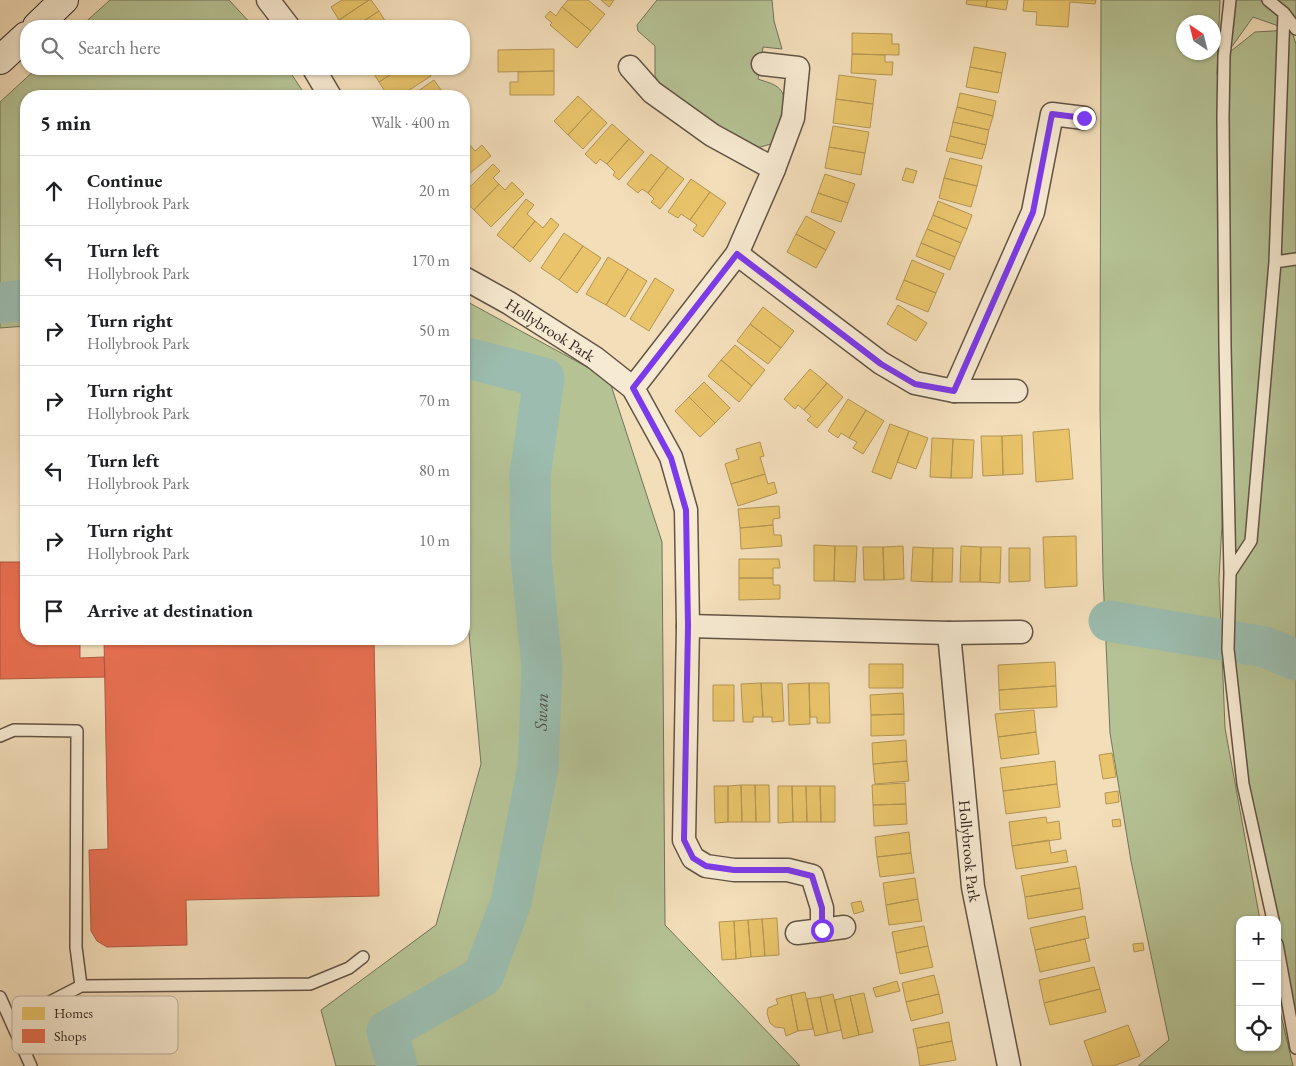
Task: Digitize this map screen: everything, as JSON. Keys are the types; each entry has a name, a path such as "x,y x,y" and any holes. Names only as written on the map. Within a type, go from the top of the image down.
{"main road":[{"path":"43,20 64,0"},
{"path":"0,60 20,42"}],"street":[{"path":"268,0 283,20"},
{"path":"633,388 737,254 774,169 793,118 798,68 764,64"},
{"path":"630,67 652,92 712,135 774,169"},
{"path":"318,75 326,90"},
{"path":"954,391 1033,212 1052,114 1084,118"},
{"path":"737,254 881,364 915,384 954,391 1016,391"},
{"name":"Hollybrook Park","path":"470,281 595,358 633,388 671,458 686,510 688,626 684,840 693,858 706,866 734,870 788,870 812,876 822,908 822,930"},
{"path":"688,626 949,633 1021,632"},
{"name":"Hollybrook Park","path":"949,633 973,887 1009,1066"},
{"path":"797,934 844,927"}],"lane":[{"path":"1230,0 1224,56 1223,117 1225,347 1230,573 1227,622 1228,648 1242,784 1272,916"},
{"path":"1268,0 1284,13 1296,29"},
{"path":"1230,573 1251,541 1275,262 1284,13"},
{"path":"1275,262 1296,258"},
{"path":"0,736 14,730 77,731 76,947 81,986"},
{"path":"62,996 81,986 310,984 349,968 363,957"},
{"path":"1280,961 1296,1048"},
{"path":"0,997 12,1023"},
{"path":"26,1054 31,1066"}],"green space":[{"path":"110,0 229,0 247,20 88,20"},
{"path":"657,0 772,0 774,21 782,49 763,47 758,79 776,86 782,92 785,102 774,140 771,144 757,148 723,130 659,83 655,76 655,46 638,31 637,25"},
{"path":"1101,0 1220,0 1219,15 1176,15 1176,60 1218,60 1217,74 1220,87 1222,524 1219,579 1225,728 1259,916 1236,916 1236,1051 1281,1051 1281,1015 1293,1066 1138,1066 1169,1040 1131,861 1110,733 1103,576 1100,409"},
{"path":"1231,0 1296,0 1296,34 1292,32 1296,44 1296,1048 1281,966 1281,916 1272,916 1243,784 1228,649 1230,573 1225,347 1224,56","holes":["1253,17 1290,30 1255,32 1226,55"]},
{"path":"29,75 292,75 302,90 20,90 20,326 0,328 0,102"},
{"path":"470,303 609,379 662,542 665,925 800,1066 336,1066 321,1010 436,925 481,764 470,644"}],"building: Homes":[{"path":"342,0 369,0 339,20 331,7"},
{"path":"369,0 379,11 365,20 339,20"},
{"path":"568,0 588,0 605,14 591,31 562,7"},
{"path":"601,0 614,0 609,7"},
{"path":"967,0 987,0 986,7 966,4"},
{"path":"987,0 1008,0 1006,10 986,7"},
{"path":"1024,0 1096,0 1095,4 1070,2 1068,27 1036,25 1037,12 1023,11"},
{"path":"562,7 591,31 577,48 550,25 552,23 545,17 550,11 556,16"},
{"path":"379,11 385,20 365,20"},
{"path":"852,33 892,34 892,44 899,44 899,55 852,54"},
{"path":"974,47 1006,53 1002,73 970,67"},
{"path":"554,49 554,71 498,72 498,50"},
{"path":"852,54 885,55 885,62 893,62 892,75 851,73"},
{"path":"970,67 1002,73 998,93 966,87"},
{"path":"554,71 554,95 510,95 510,82 518,82 518,72"},
{"path":"375,75 390,75 379,82"},
{"path":"390,75 431,76 409,90 384,90 379,82"},
{"path":"839,75 876,80 873,104 836,99"},
{"path":"434,80 441,90 420,90"},
{"path":"960,93 996,101 993,116 957,107"},
{"path":"578,96 592,109 568,135 554,121"},
{"path":"836,99 873,104 870,128 833,123"},
{"path":"957,107 993,116 989,130 953,122"},
{"path":"592,109 607,123 583,149 568,135"},
{"path":"953,122 989,130 986,145 950,136"},
{"path":"612,124 629,139 607,164 600,159 596,164 585,154"},
{"path":"833,126 869,132 865,153 829,147"},
{"path":"950,136 986,145 982,159 946,151"},
{"path":"629,139 644,152 619,180 613,175 615,172 607,164"},
{"path":"470,145 475,151 482,145 491,156 470,173"},
{"path":"829,147 865,153 861,175 825,168"},
{"path":"651,154 668,167 648,193 642,189 638,193 627,184"},
{"path":"950,158 982,166 977,186 944,178"},
{"path":"493,164 500,171 493,178 499,184 474,210 470,206 470,187"},
{"path":"668,167 684,179 660,209 651,202 654,199 648,193"},
{"path":"906,168 917,171 913,183 902,180"},
{"path":"825,174 855,184 848,203 818,193"},
{"path":"944,178 977,186 971,207 939,198"},
{"path":"691,179 710,192 690,220 681,214 678,218 668,212"},
{"path":"512,182 524,194 491,227 474,210 499,184 505,190"},
{"path":"710,192 726,203 703,237 693,230 697,225 690,220"},
{"path":"818,193 848,203 841,222 811,212"},
{"path":"526,199 534,205 527,214 535,221 513,248 497,235"},
{"path":"938,201 972,215 967,229 933,215"},
{"path":"933,215 967,229 961,243 927,229"},
{"path":"806,216 835,232 826,250 796,234"},
{"path":"551,218 559,225 530,262 513,248 535,221 543,228"},
{"path":"927,229 961,243 955,257 921,243"},
{"path":"564,233 583,246 559,280 541,268"},
{"path":"796,234 826,250 816,268 787,252"},
{"path":"921,243 955,257 950,270 916,256"},
{"path":"583,246 601,258 577,293 559,280"},
{"path":"608,257 628,269 606,305 586,294"},
{"path":"912,260 944,274 936,293 904,280"},
{"path":"628,269 647,281 625,317 606,305"},
{"path":"655,278 674,290 649,331 630,319"},
{"path":"904,280 936,293 928,312 896,299"},
{"path":"898,305 927,323 916,341 887,324"},
{"path":"763,307 794,331 781,348 750,324"},
{"path":"750,324 781,348 768,364 737,341"},
{"path":"735,345 765,370 752,386 721,360"},
{"path":"721,360 752,386 739,402 708,376"},
{"path":"810,369 827,383 804,410 798,405 795,409 784,399"},
{"path":"704,382 730,408 715,423 689,397"},
{"path":"827,383 843,397 817,428 807,420 811,416 804,410"},
{"path":"689,397 715,423 700,437 675,411"},
{"path":"848,399 866,410 849,438 841,433 838,438 828,431"},
{"path":"866,410 884,421 863,454 853,448 857,442 849,438"},
{"path":"890,424 909,431 891,479 872,472"},
{"path":"1069,429 1073,479 1036,482 1033,432"},
{"path":"909,431 928,438 916,469 897,462"},
{"path":"1022,435 1023,474 1003,475 1002,436"},
{"path":"981,436 1002,436 1003,475 983,476"},
{"path":"932,438 953,439 951,478 930,477"},
{"path":"953,439 974,440 972,478 951,478"},
{"path":"760,442 764,456 760,457 765,474 731,484 725,464 739,459 736,449"},
{"path":"765,474 768,484 774,482 777,493 738,506 731,484"},
{"path":"779,506 780,518 773,519 773,525 740,528 738,509"},
{"path":"773,525 774,535 781,535 782,546 741,549 740,528"},
{"path":"1076,536 1077,586 1045,588 1043,537"},
{"path":"814,545 835,546 834,581 814,581"},
{"path":"835,546 857,546 855,582 834,581"},
{"path":"903,546 904,579 884,580 883,547"},
{"path":"961,546 981,547 980,582 960,582"},
{"path":"863,547 883,547 884,580 864,580"},
{"path":"913,547 933,548 932,582 911,581"},
{"path":"981,547 1001,547 1000,583 980,582"},
{"path":"933,548 953,548 952,582 932,582"},
{"path":"1009,548 1030,548 1030,581 1009,582"},
{"path":"739,559 779,559 780,568 773,568 773,578 739,578"},
{"path":"739,578 773,578 773,585 780,585 780,599 739,600"},
{"path":"1055,662 1056,686 999,690 998,665"},
{"path":"869,664 903,664 903,688 869,688"},
{"path":"761,683 763,717 753,717 753,722 743,722 741,684"},
{"path":"761,683 782,683 784,721 772,722 772,717 763,717"},
{"path":"809,683 829,683 830,723 817,723 817,717 810,717"},
{"path":"809,683 810,724 789,725 788,684"},
{"path":"713,685 734,685 734,721 713,721"},
{"path":"1056,686 1057,707 1000,710 999,690"},
{"path":"903,693 904,714 871,715 870,695"},
{"path":"1034,710 1036,732 998,737 995,714"},
{"path":"904,714 904,735 871,736 871,715"},
{"path":"1036,732 1039,754 1001,759 998,737"},
{"path":"906,740 907,761 873,764 872,743"},
{"path":"1112,753 1116,777 1103,779 1099,755"},
{"path":"907,761 909,781 875,784 873,764"},
{"path":"1055,761 1057,784 1003,791 1000,768"},
{"path":"905,783 906,804 873,805 872,785"},
{"path":"1057,784 1060,807 1006,814 1003,791"},
{"path":"741,785 755,785 756,822 742,822"},
{"path":"741,785 742,822 728,822 728,786"},
{"path":"755,785 769,785 770,822 756,822"},
{"path":"714,786 728,786 728,822 715,823"},
{"path":"778,786 792,786 793,822 778,823"},
{"path":"792,786 806,786 807,822 793,822"},
{"path":"806,786 820,786 821,822 807,822"},
{"path":"820,786 835,786 835,822 821,822"},
{"path":"1118,791 1119,802 1106,804 1105,793"},
{"path":"906,804 907,824 874,826 873,805"},
{"path":"1046,817 1047,823 1059,821 1061,839 1012,846 1009,822"},
{"path":"1120,819 1121,826 1113,827 1112,820"},
{"path":"909,832 911,853 877,857 875,837"},
{"path":"1049,840 1051,853 1066,850 1068,862 1016,869 1012,846"},
{"path":"911,853 914,873 880,877 877,857"},
{"path":"1076,866 1080,888 1025,897 1021,876"},
{"path":"915,878 918,899 886,905 883,883"},
{"path":"1080,888 1083,909 1028,919 1025,897"},
{"path":"918,899 922,921 889,925 886,905"},
{"path":"861,901 864,911 854,914 851,903"},
{"path":"1085,916 1089,938 1035,950 1030,928"},
{"path":"777,918 779,955 765,956 762,919"},
{"path":"762,919 765,956 751,957 748,920"},
{"path":"748,920 751,957 736,959 734,921"},
{"path":"734,921 736,959 722,960 719,922"},
{"path":"924,926 928,946 896,953 892,932"},
{"path":"1085,939 1090,961 1040,972 1035,950"},
{"path":"1143,943 1144,950 1134,952 1133,944"},
{"path":"928,946 933,967 900,974 896,953"},
{"path":"1094,967 1100,989 1044,1003 1039,980"},
{"path":"934,975 939,994 906,1002 902,983"},
{"path":"897,981 900,991 876,997 873,988"},
{"path":"1100,989 1106,1012 1050,1025 1044,1003"},
{"path":"805,992 813,1029 798,1031 791,995"},
{"path":"864,993 873,1032 859,1035 850,996"},
{"path":"833,994 841,1030 828,1033 820,997"},
{"path":"939,994 943,1013 911,1021 906,1002"},
{"path":"791,995 798,1031 786,1036 784,1028 775,1027 770,1023 767,1013 768,1008 778,1004 776,999"},
{"path":"850,996 859,1035 843,1039 835,1000"},
{"path":"820,997 828,1033 815,1036 807,999"},
{"path":"949,1022 952,1041 917,1048 913,1029"},
{"path":"1128,1025 1140,1056 1113,1066 1093,1066 1084,1041"},
{"path":"952,1041 956,1060 920,1066 917,1048"}],"building: Shops":[{"path":"0,562 20,562 20,645 80,645 80,658 104,657 105,677 0,679"},
{"path":"104,645 374,645 379,896 186,900 187,945 107,947 97,941 91,931 89,850 108,849"}],"waterway":[{"name":"Swan","path":"0,303 20,301"},
{"name":"Swan","path":"397,1066 387,1031 483,976 511,902 538,767 542,667 531,558 530,476 544,378 470,359"},
{"path":"1109,621 1265,647 1296,660"}],"route":[{"path":"822,930 822,908 812,876 788,870 734,870 706,866 693,858 684,840 683,812 688,626 686,510 671,458 633,388 737,254 881,364 915,384 954,391 1033,212 1052,114 1084,118"}]}
